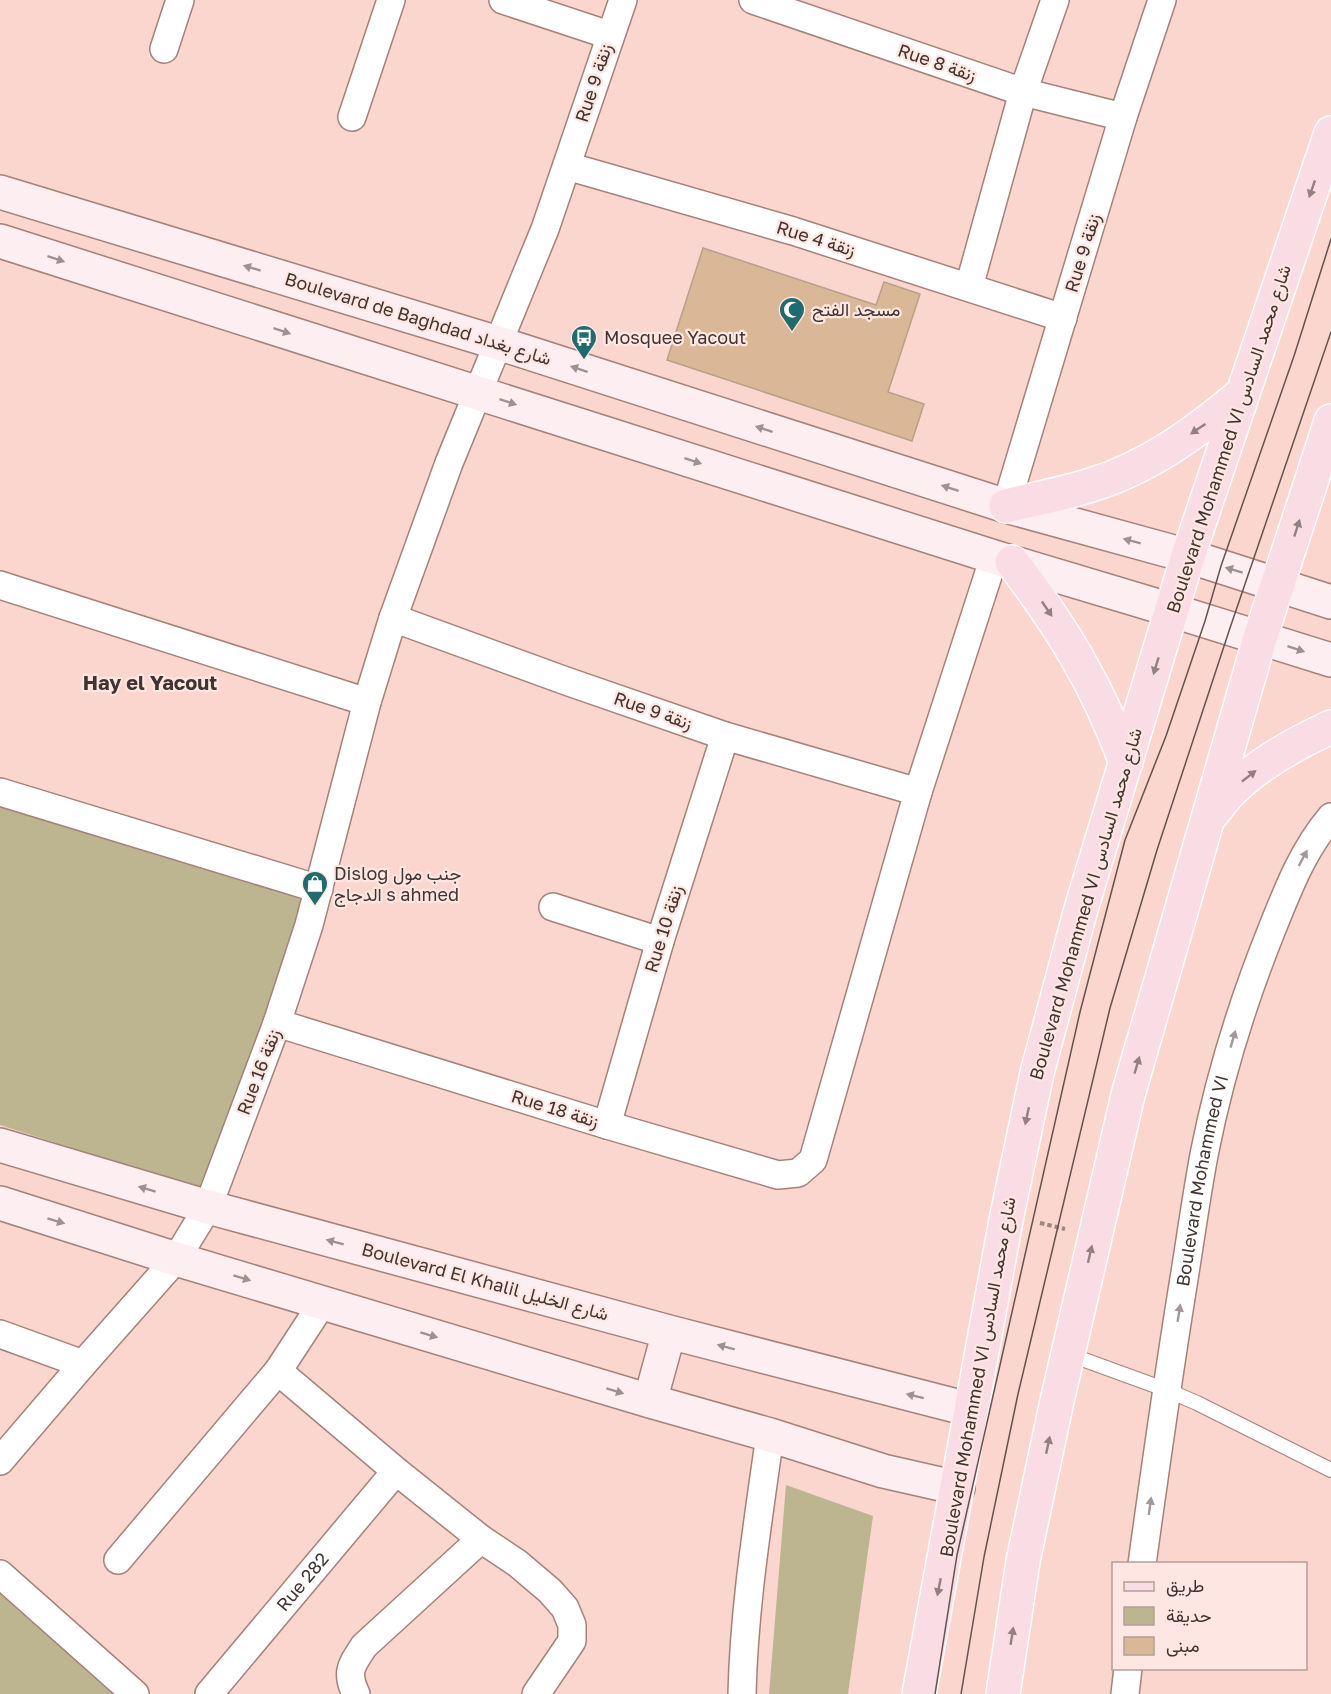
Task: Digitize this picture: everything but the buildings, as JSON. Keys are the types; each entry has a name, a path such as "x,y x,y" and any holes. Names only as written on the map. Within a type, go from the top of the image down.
{"main road":[{"name":"Boulevard Mohammed VI شارع محمد السادس","path":"920,1694 1007,1215 1036,1073 1081,909 1188,556 1331,134"},
{"path":"1006,506 1092,485 1133,468 1172,447 1209,422 1243,393"},
{"path":"1003,1694 1023,1562 1128,1095 1260,638 1331,421"},
{"path":"1003,560 1067,638 1110,720 1126,763"},
{"path":"1209,818 1232,789 1262,766 1295,745 1331,727"}],"street":[{"path":"164,50 180,0"},
{"path":"352,117 391,0"},
{"path":"504,0 609,35"},
{"name":"Rue 9 زنقة","path":"477,393 545,229 622,0"},
{"name":"Rue 8 زنقة","path":"753,0 1023,92 1123,117"},
{"path":"969,287 1023,92 1055,0"},
{"name":"Rue 9 زنقة","path":"1006,506 1123,117 1162,0"},
{"name":"Rue 4 زنقة","path":"567,166 793,231 1063,318"},
{"name":"Boulevard de Baghdad شارع بغداد","path":"0,192 498,343 1006,506 1188,556 1331,602"},
{"path":"0,242 1003,560 1331,660"},
{"name":"Rue 16 زنقة","path":"0,1461 82,1364 176,1259 208,1207 277,1023 319,889 367,702 393,618 477,393"},
{"path":"918,792 1003,560"},
{"path":"0,585 367,702"},
{"name":"Rue 9 زنقة","path":"393,618 725,736 918,792"},
{"name":"Rue 10 زنقة","path":"607,1125 660,941 725,736"},
{"path":"0,792 319,889"},
{"name":"Rue 18 زنقة","path":"277,1023 778,1175 798,1173 813,1160 918,792"},
{"name":"Boulevard Mohammed VI","path":"1142,1562 1204,1154 1220,1087 1243,1009 1283,902 1304,855 1331,817"},
{"path":"553,907 660,941"},
{"name":"Boulevard El Khalil شارع الخليل","path":"0,1145 208,1207 669,1332 972,1410"},
{"path":"0,1203 176,1259 882,1471 958,1488"},
{"path":"118,1560 278,1371 322,1302"},
{"path":"650,1401 669,1332"},
{"path":"0,1334 82,1364"},
{"path":"278,1371 396,1471 481,1539 517,1563 565,1608 572,1625 572,1641 536,1694"},
{"path":"742,1694 751,1569 770,1436"},
{"name":"Rue 282","path":"209,1694 396,1471"},
{"path":"356,1694 349,1678 351,1666 364,1646 481,1539"},
{"path":"0,1574 135,1694"},
{"path":"1125,1694 1128,1670"}],"lane":[{"path":"1068,1354 1167,1390 1331,1470"}],"path":[{"path":"1007,1215 1095,1236"}],"green space":[{"path":"0,797 316,896 212,1193 0,1125"},
{"path":"786,1485 873,1516 848,1694 769,1694"},
{"path":"0,1575 133,1694 0,1694"}],"tram line":[{"path":"935,1694 957,1555 1080,1012 1125,840 1166,736 1331,239"},
{"path":"961,1694 984,1557 1018,1394 1110,1008 1157,850 1331,332"}],"place":[{"name":"مسجد الفتح","path":"792,333"},
{"name":"Mosquee Yacout","path":"584,361"},
{"name":"Dislog جنب مول الدجاج s ahmed","path":"315,907"}],"district":[{"name":"Hay el Yacout","path":"150,683"}]}
